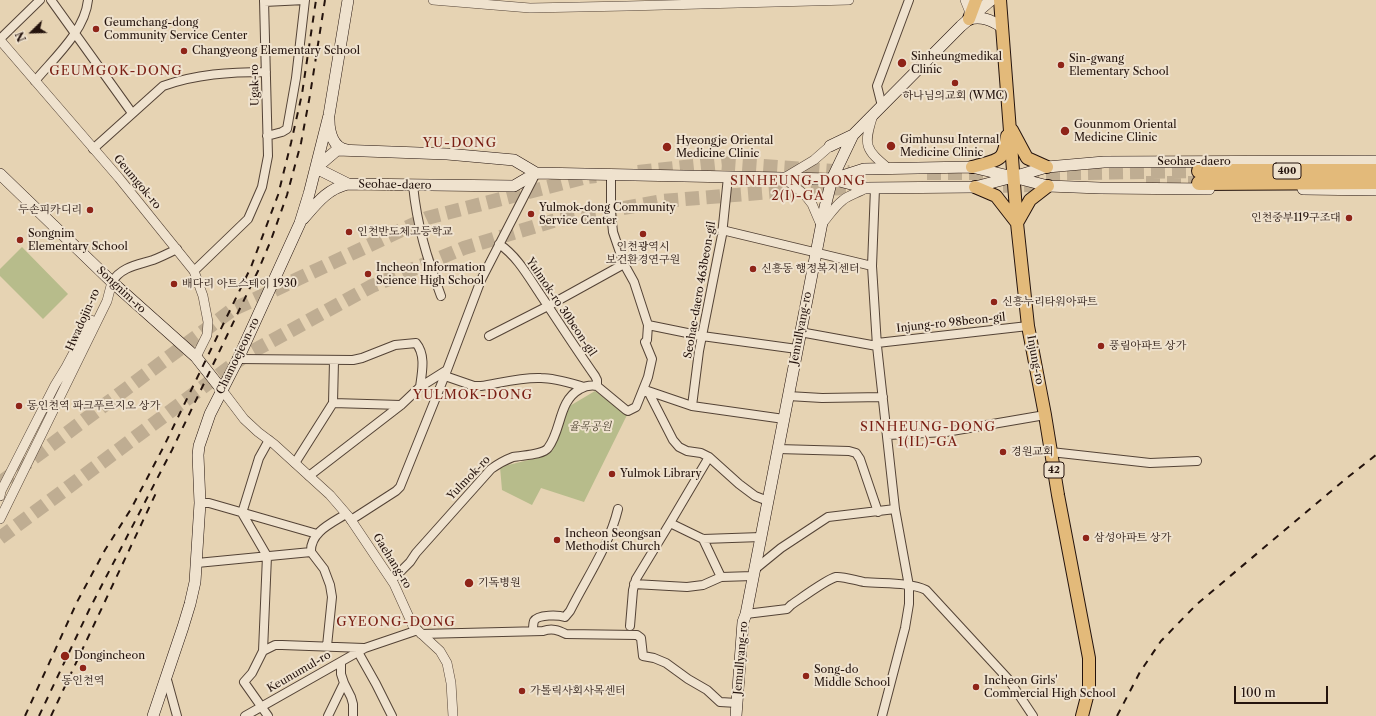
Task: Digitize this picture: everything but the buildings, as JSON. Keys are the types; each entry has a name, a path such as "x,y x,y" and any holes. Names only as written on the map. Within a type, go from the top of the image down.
{"highway":[{"name":"400","path":"1376,171 1199,177 1327,182 1376,182"},
{"path":"1327,182 1376,185"}],"main road":[{"name":"Chamoejeon-ro","path":"153,716 190,604 195,582 200,503 199,446 210,414 238,359 300,223 329,116 348,0"},
{"path":"976,0 969,19 989,19 1002,26"},
{"name":"Jemullyang-ro","path":"736,716 743,622 746,614 821,225 832,179 853,135 969,19 991,0"},
{"name":"Injung-ro","path":"1000,0 1017,223 1028,326 1089,658 1089,689 1082,716"},
{"path":"329,116 329,128 336,144 342,149 355,152"},
{"path":"1010,125 1027,158 1047,167"},
{"path":"972,167 983,163 996,161 1002,155 1010,125"},
{"path":"830,146 853,135"},
{"name":"Seohae-daero","path":"536,173 514,186 348,184 316,168 337,150 355,152 447,154 514,160 536,173 832,179 870,188 975,187 1047,167 1104,162 1376,161"},
{"name":"Seohae-daero","path":"832,179 864,169 972,167 1048,186 1100,188 1376,190"},
{"name":"Songnim-ro","path":"0,174 112,282 196,357 222,390"},
{"path":"300,223 326,194 337,186 348,184"},
{"path":"975,187 996,196 1017,223 1030,200 1048,186"}],"street":[{"path":"0,39 40,0"},
{"path":"51,0 132,113"},
{"path":"34,81 75,34 82,22 88,0"},
{"path":"264,1 305,0 296,78 287,129 267,136"},
{"path":"433,0 530,8 849,0"},
{"path":"882,106 877,86 909,0"},
{"path":"965,0 969,10 969,19"},
{"name":"Ugak-ro","path":"194,271 248,219 262,187 268,156 264,1"},
{"name":"Geumgok-ro","path":"0,39 34,81 93,148 194,271 203,296 208,322 207,335 196,357"},
{"path":"93,148 163,86 196,76 225,73 266,72"},
{"path":"873,115 867,141 868,149 873,156 889,169"},
{"path":"830,146 814,160 784,178 809,200 821,225 848,196 870,188 872,266 877,344 895,509 909,586 909,604 905,628 882,716"},
{"path":"327,646 332,597 330,585 324,569 311,552 312,542 316,534 396,491 400,487 445,376 478,285 536,173"},
{"path":"445,376 474,386 531,378 559,380 584,387 593,385 597,386 628,411 636,407 645,392 652,359 645,342 647,340 648,325 634,282 624,264 613,232 611,175"},
{"name":"Seohae-daero 463beon-gil","path":"692,406 702,336 722,230 728,177"},
{"path":"413,185 415,211 420,231 441,296"},
{"path":"722,230 872,266"},
{"name":"Yulmok-ro 30beon-gil","path":"499,244 515,258 595,376 597,386"},
{"path":"112,282 122,271 131,266 165,255 177,249"},
{"path":"489,336 548,306 624,264"},
{"name":"Hwadojin-ro","path":"0,496 25,442 51,392 112,282"},
{"name":"Hwadojin-ro","path":"0,519 107,301 112,282"},
{"path":"648,325 702,336 797,349"},
{"name":"Injung-ro 98beon-gil","path":"800,332 877,344 1028,326"},
{"path":"238,359 353,360 395,345 416,343 421,348 423,358 420,387"},
{"path":"295,463 333,403 334,361"},
{"path":"308,476 401,405 420,387 448,368"},
{"name":"Yulmok-ro","path":"392,580 410,562 416,553 491,468 514,457 544,452 548,449 555,437 567,400 575,392 584,387"},
{"name":"Gaehang-ro","path":"222,390 244,419 330,495 348,517 392,580 413,626 440,651 447,663 451,683 453,716"},
{"path":"645,392 692,406 784,419"},
{"path":"645,392 673,440 679,447 687,451 701,453 709,457 755,496 768,501"},
{"path":"788,396 822,398 883,397"},
{"path":"333,403 401,405"},
{"path":"888,435 946,432 1045,415"},
{"path":"268,716 244,682 252,673 263,651 267,556 242,513 258,458 269,440"},
{"path":"778,449 849,451 856,453 860,459 878,512"},
{"path":"1051,452 1150,463 1197,461"},
{"path":"630,626 634,584 636,579 709,457"},
{"path":"200,503 209,503 316,534"},
{"path":"533,631 534,622 539,617 557,615 565,617 570,611 600,557 614,525 618,509"},
{"path":"634,584 687,587 703,585 721,577 754,573 780,548 828,517 895,509"},
{"path":"670,523 700,538 761,537"},
{"path":"700,538 721,577"},
{"path":"196,563 311,552"},
{"path":"746,614 788,609 797,600 829,580 837,577 865,582 922,588 926,590 1010,680 1033,716"},
{"name":"Keunumul-ro","path":"245,716 361,650 420,632 543,631 548,629 566,634 637,635 641,638 643,656 654,658 666,663 688,679 707,690 720,702 737,703"},
{"name":"Keunumul-ro","path":"263,651 275,645 327,646 361,650"},
{"path":"361,650 392,716"},
{"path":"341,662 341,674 351,697 353,704 353,716"},
{"path":"166,676 177,716"},
{"path":"328,716 344,683"}],"green space":[{"path":"22,247 68,294 43,319 0,276 0,269"},
{"name":"율목공원","path":"595,391 627,415 584,502 541,488 532,505 502,490 500,467 541,457 552,451 568,407"}],"tunnel":[{"path":"638,172 722,163 849,172"},
{"path":"1025,174 1199,171"},
{"path":"927,173 993,173"},
{"path":"0,483 232,310 427,218 587,177 596,176"},
{"path":"1146,183 1199,183"},
{"path":"982,186 1042,185"},
{"path":"0,538 246,355 372,286 464,248 553,221 662,201 808,189 864,188"}],"railway":[{"path":"25,716 77,602 105,550 131,509 164,446 251,267 278,195 291,143 302,94 316,0"},
{"path":"39,716 90,608 172,450 258,271 271,240 287,195 301,143 325,0"},
{"path":"1117,716 1140,672 1161,641 1197,604 1376,455"},
{"path":"51,716 156,493"}],"place":[{"name":"Geumchang-dong Community Service Center","path":"96,29"},
{"name":"Changyeong Elementary School","path":"184,51"},
{"name":"Sinheungmedikal Clinic","path":"902,63"},
{"name":"Sin-gwang Elementary School","path":"1061,65"},
{"name":"하나님의교회 (WMC)","path":"955,83"},
{"name":"Gounmom Oriental Medicine Clinic","path":"1065,131"},
{"name":"Gimhunsu Internal Medicine Clinic","path":"891,146"},
{"name":"Hyeongje Oriental Medicine Clinic","path":"667,147"},
{"name":"두손피카디리","path":"90,210"},
{"name":"Yulmok-dong Community Service Center","path":"531,214"},
{"name":"인천중부119구조대","path":"1349,218"},
{"name":"인천반도체고등학교","path":"349,232"},
{"name":"인천광역시 보건환경연구원","path":"643,234"},
{"name":"Songnim Elementary School","path":"20,240"},
{"name":"신흥동 행정복지센터","path":"753,269"},
{"name":"Incheon Information Science High School","path":"368,274"},
{"name":"배다리 아트스테이 1930","path":"174,284"},
{"name":"신흥누리타워아파트","path":"994,302"},
{"name":"풍림아파트 상가","path":"1101,346"},
{"name":"동인천역 파크푸르지오 상가","path":"19,406"},
{"name":"경원교회","path":"1003,452"},
{"name":"Yulmok Library","path":"612,474"},
{"name":"삼성아파트 상가","path":"1086,538"},
{"name":"Incheon Seongsan Methodist Church","path":"557,540"},
{"name":"기독병원","path":"469,583"},
{"name":"Dongincheon","path":"65,656"},
{"name":"동인천역","path":"83,668"},
{"name":"Song-do Middle School","path":"806,676"},
{"name":"Incheon Girls' Commercial High School","path":"976,687"},
{"name":"가톨릭사회사목센터","path":"522,691"}],"district":[{"name":"GEUMGOK-DONG","path":"116,71"},
{"name":"YU-DONG","path":"460,143"},
{"name":"SINHEUNG-DONG 2(I)-GA","path":"798,188"},
{"name":"YULMOK-DONG","path":"473,395"},
{"name":"SINHEUNG-DONG 1(IL)-GA","path":"928,434"},
{"name":"GYEONG-DONG","path":"396,622"}]}
